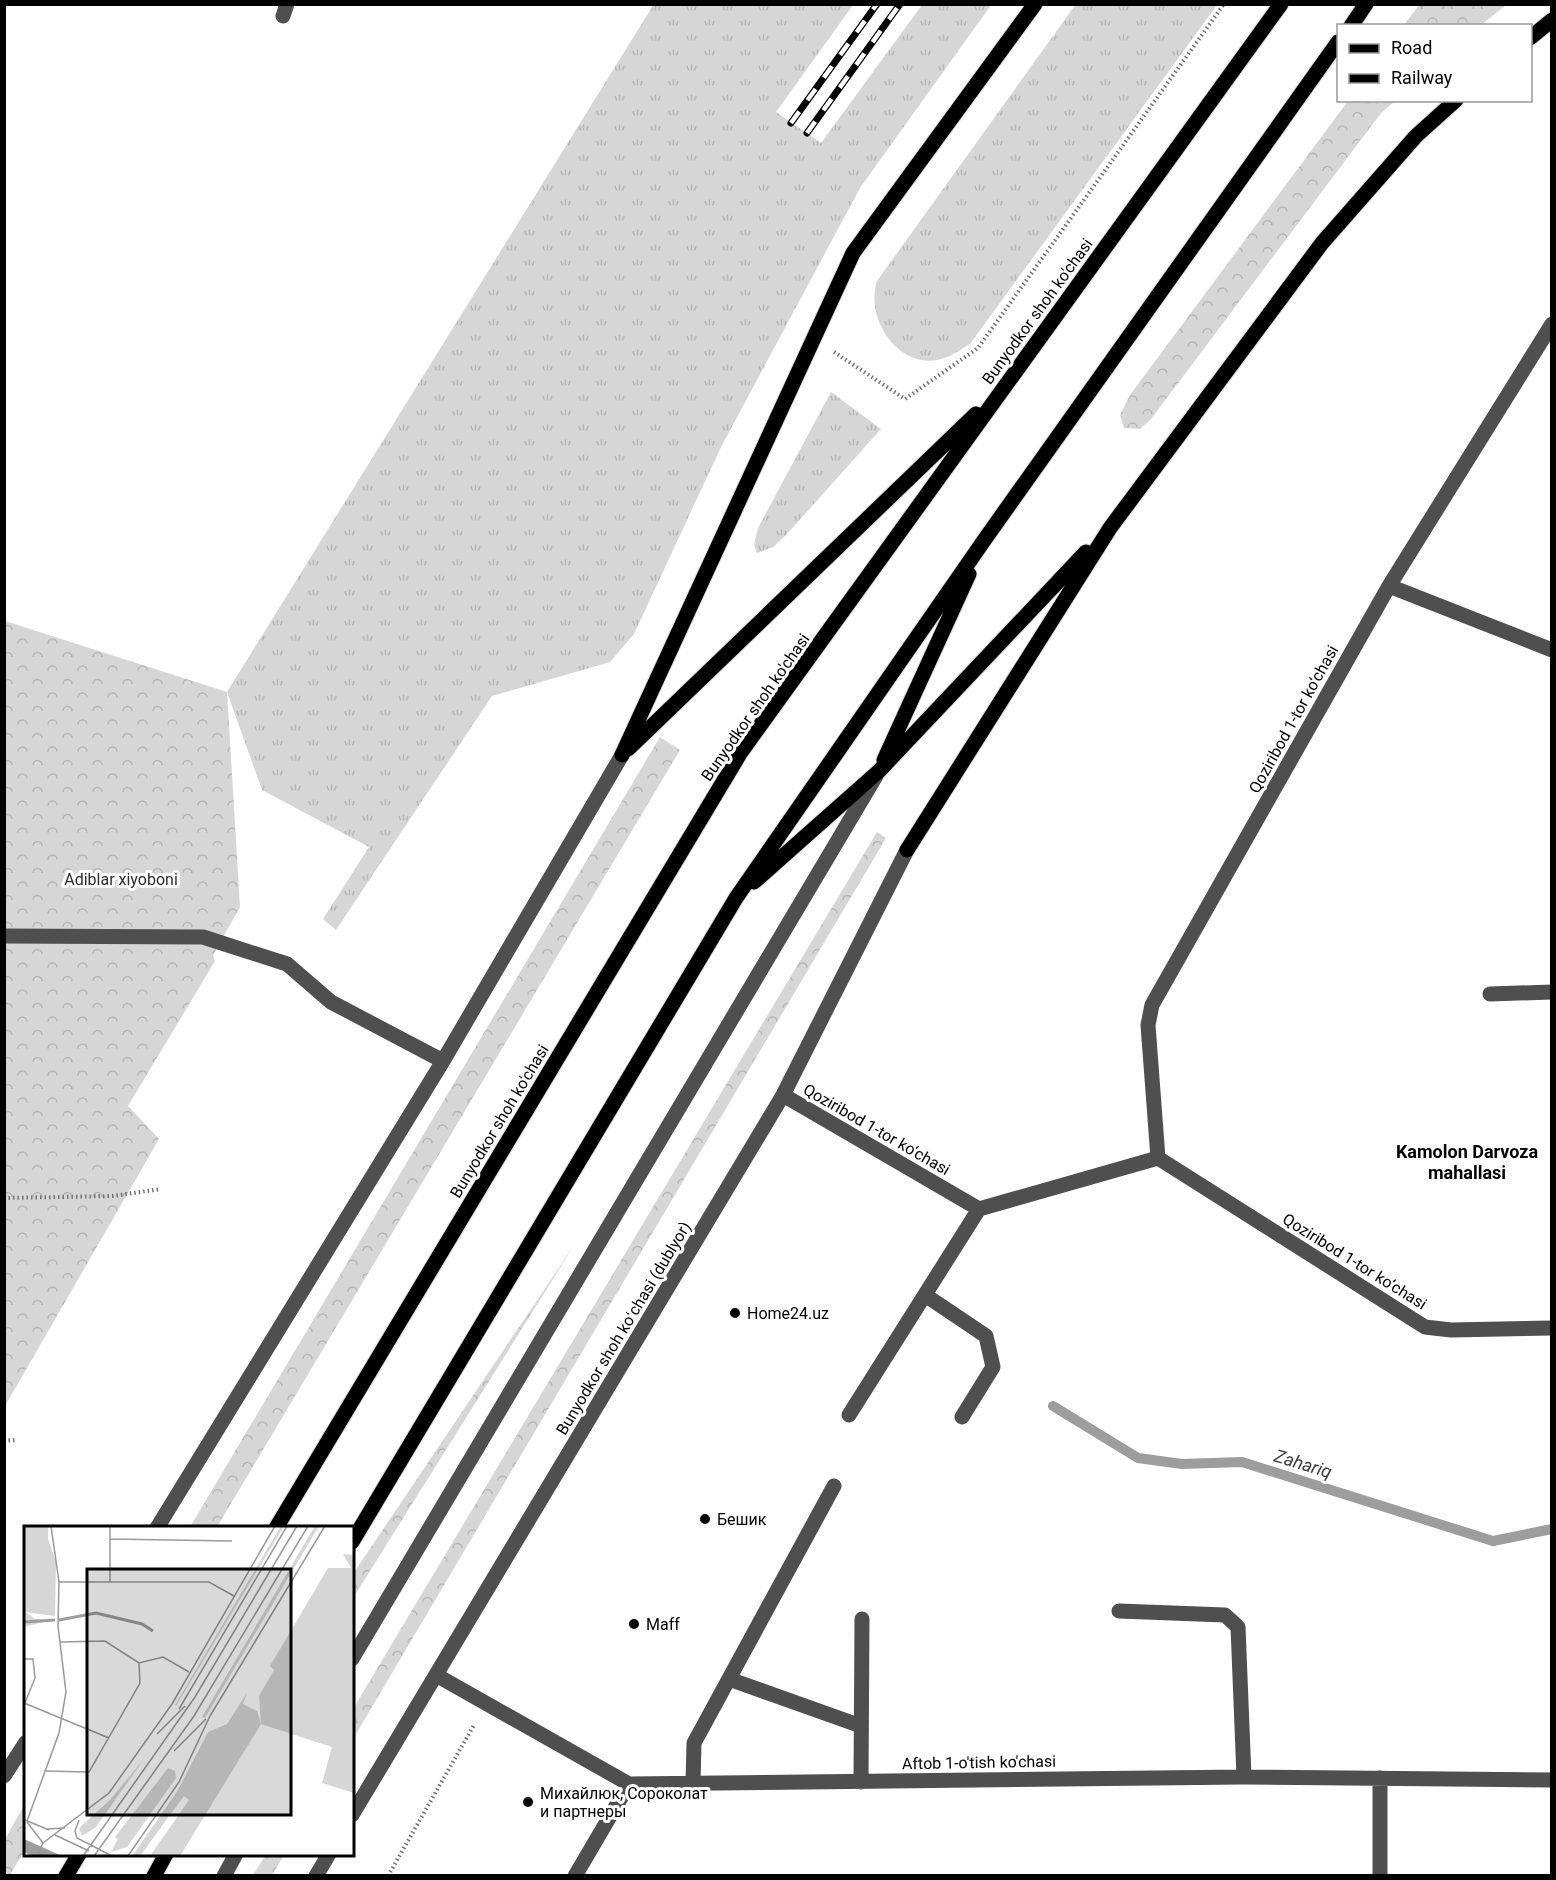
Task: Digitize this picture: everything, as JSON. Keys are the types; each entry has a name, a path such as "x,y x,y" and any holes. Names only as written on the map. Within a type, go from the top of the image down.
{"main road":[{"path":"622,755 853,253 1035,4"},
{"name":"Bunyodkor shoh ko'chasi","path":"277,1526 741,752 1281,4"},
{"path":"1352,24 1366,4"},
{"path":"1532,36 1551,20"},
{"path":"354,1539 736,898 985,539 1337,43"},
{"path":"908,850 1110,528 1322,243 1416,136 1454,102"},
{"path":"622,755 1004,387"},
{"path":"736,898 879,771 1110,528"},
{"path":"879,771 985,539"},
{"path":"66,1875 78,1856"},
{"path":"154,1875 165,1856"}],"street":[{"name":"Qoziribod 1-tor ko‘chasi","path":"1551,324 1389,586 1152,1005 1148,1025 1158,1158 1425,1327 1451,1330 1551,1328"},
{"path":"1389,586 1551,650"},
{"path":"158,1526 443,1061 622,755"},
{"path":"354,1656 879,771"},
{"name":"Bunyodkor shoh koʻchasi (dublyor)","path":"354,1812 783,1095 908,850"},
{"path":"4,936 203,937 287,964 331,1002 443,1061"},
{"path":"1490,994 1551,992"},
{"name":"Qoziribod 1-tor ko‘chasi","path":"783,1095 979,1209"},
{"path":"849,1414 979,1209 1158,1158"},
{"path":"925,1295 986,1336 993,1367 962,1417"},
{"path":"693,1784 693,1743 834,1486"},
{"path":"1119,1611 1225,1615 1238,1627 1244,1777"},
{"path":"861,1782 862,1619"},
{"name":"Aftob 1-o'tish ko'chasi","path":"436,1675 629,1784 1244,1777 1551,1780"},
{"path":"729,1679 861,1726"},
{"path":"4,1776 24,1745"},
{"path":"1380,1778 1380,1875"},
{"path":"575,1875 629,1784"},
{"path":"224,1875 235,1856"},
{"path":"316,1875 328,1856"}],"path":[{"path":"814,338 905,399 978,348 1224,4"},
{"path":"4,1198 113,1196 161,1189"},
{"path":"4,1441 15,1440"},
{"path":"388,1875 487,1704"}],"green space":[{"path":"654,4 853,5 776,112 821,143 922,5 991,5 860,188 721,447 634,634 610,662 492,696 336,930 323,919 369,847 262,790 227,692"},
{"path":"1076,4 1217,5 970,344 950,356 937,360 922,360 909,356 887,337 880,324 874,295 877,281"},
{"path":"1419,4 1506,5 1482,24 1405,24"},
{"path":"1347,102 1394,102 1381,113 1151,419 1140,429 1124,428 1120,415 1130,395"},
{"path":"831,392 881,429 787,534 773,547 757,553 754,545 758,528"},
{"name":"Adiblar xiyoboni","path":"5,621 227,692 240,907 213,955 215,961 128,1106 159,1139 5,1406"},
{"path":"660,737 680,750 218,1526 191,1526"},
{"path":"877,832 886,838 354,1737 354,1707"},
{"path":"575,1244 354,1596 354,1573"},
{"path":"24,1806 24,1852 10,1875 5,1875 5,1839"},
{"path":"265,1856 283,1856 272,1875 253,1875"}],"waterway":[{"name":"Zahariq","path":"1053,1406 1138,1458 1182,1464 1242,1462 1493,1541 1552,1529"}],"railway":[{"path":"791,123 877,4"},
{"path":"807,133 900,4"}],"place":[{"name":"Home24.uz","path":"735,1313"},
{"name":"Бешик","path":"705,1519"},
{"name":"Maff","path":"634,1624"},
{"name":"Михайлюк, Сороколат и партнеры","path":"528,1802"}],"district":[{"name":"Kamolon Darvoza mahallasi","path":"1467,1162"}]}
